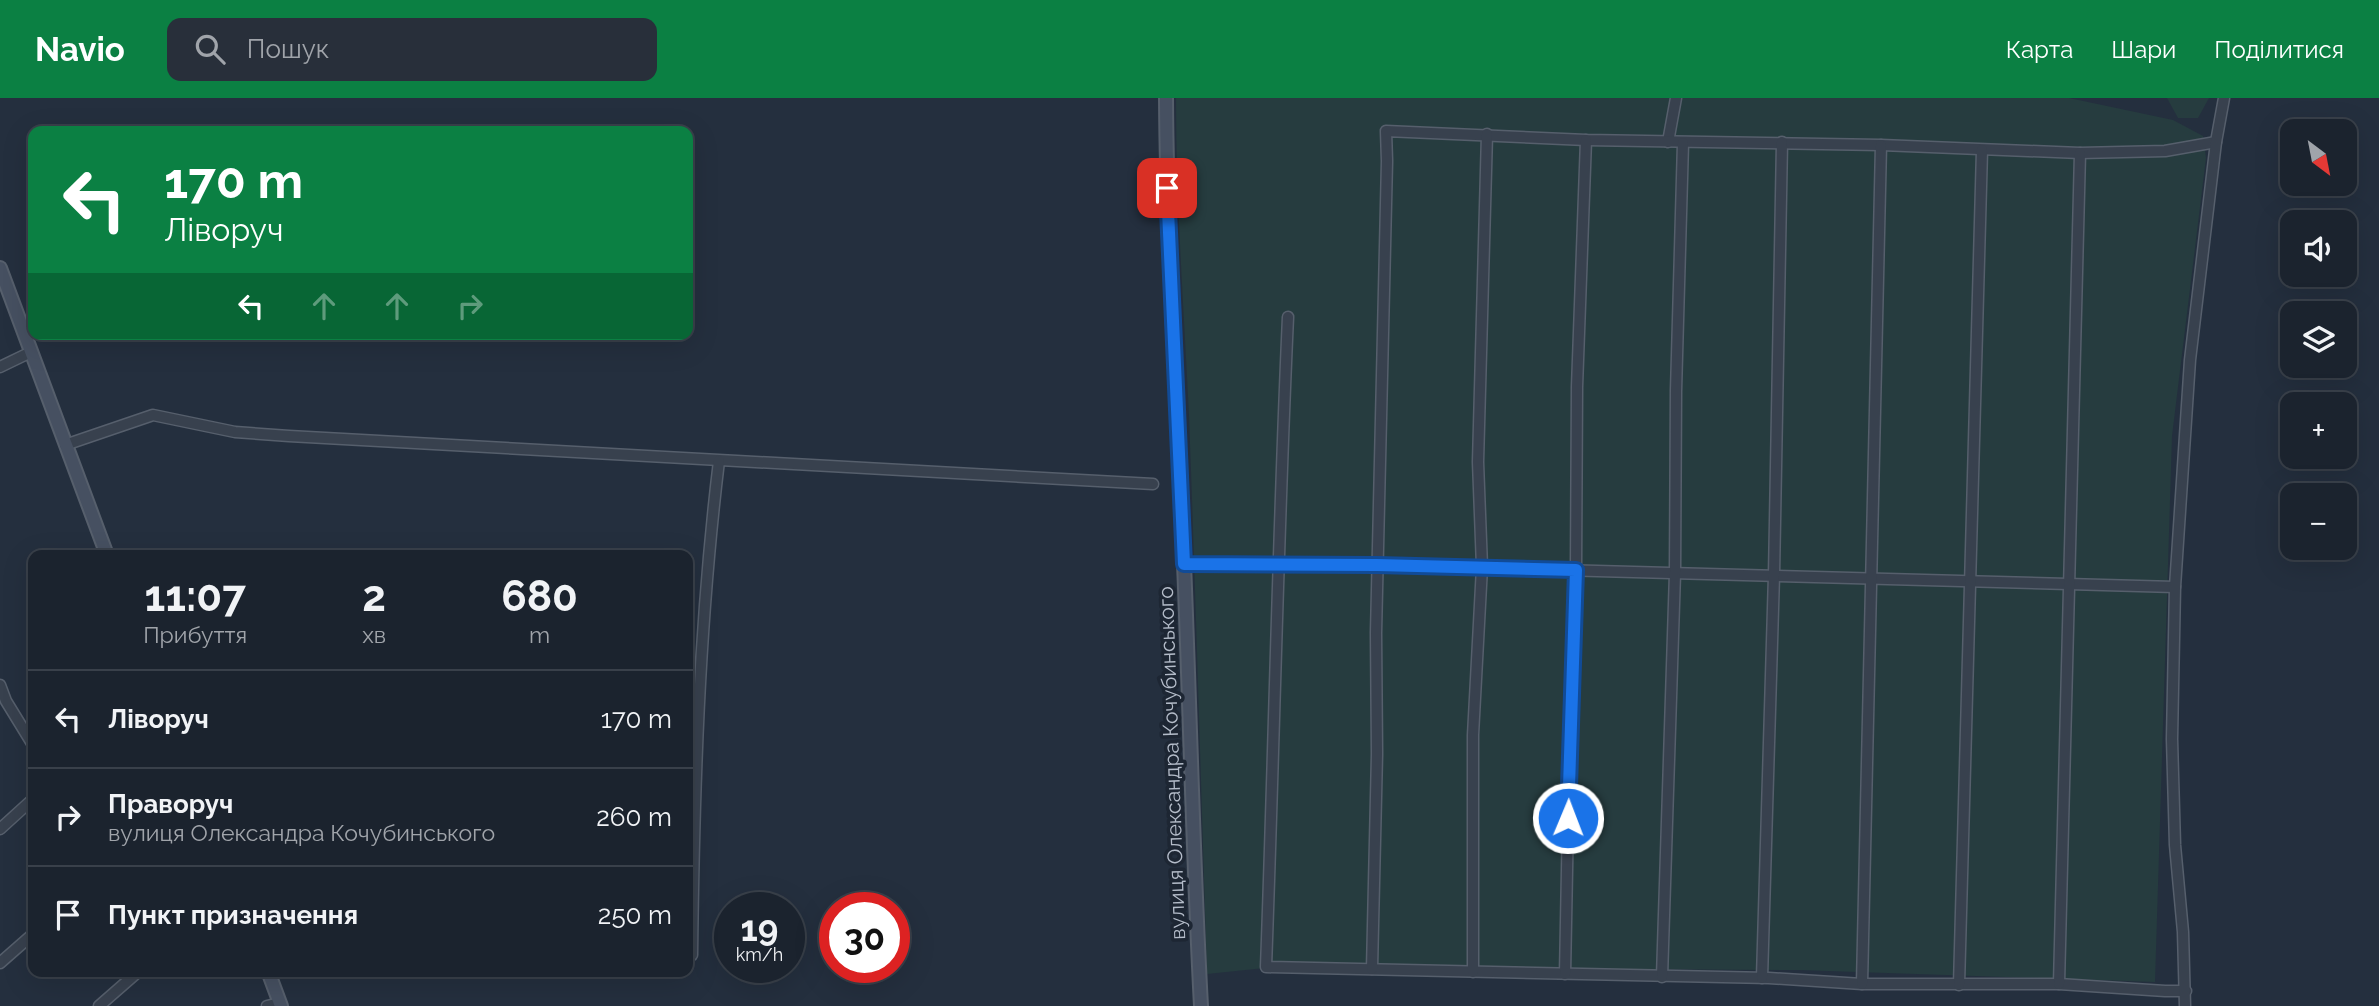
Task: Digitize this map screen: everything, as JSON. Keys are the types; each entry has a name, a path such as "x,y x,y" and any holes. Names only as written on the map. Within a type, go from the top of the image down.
{"street":[{"name":"вулиця Олександра Кочубинського","path":"1166,98 1167,202 1201,1006"},
{"path":"1668,142 1676,98"},
{"path":"2185,1006 2175,845 2172,739 2175,587 2190,360 2216,142 2224,98"},
{"path":"1372,969 1386,131 1586,140 1782,142 2080,153 2165,151 2216,142"},
{"path":"1474,972 1473,735 1482,567 1478,462 1487,134"},
{"path":"1565,974 1576,570 1577,387 1586,140"},
{"path":"1762,978 1774,575 1782,142"},
{"path":"1662,977 1675,573 1676,391 1683,143"},
{"path":"1862,984 1881,145"},
{"path":"1959,985 1982,150"},
{"path":"2059,984 2080,153"},
{"path":"0,268 105,550"},
{"path":"1288,317 1277,565 1266,967 1762,978 1862,984 2059,984 2186,990"},
{"path":"0,367 31,352"},
{"path":"65,444 153,415 235,432 1153,484"},
{"path":"693,855 707,559 719,461"},
{"path":"1184,564 1482,567 2175,587"},
{"path":"0,685 3,703 28,738"},
{"path":"0,829 28,804"},
{"path":"0,963 28,938"},
{"path":"99,1006 132,977"},
{"path":"269,977 276,1005"}],"green space":[{"path":"1176,98 2069,98 2173,120 2203,136 2206,158 2172,436 2155,982 1799,970 1438,968 1305,964 1207,974 1192,486"},
{"path":"2167,98 2209,98 2198,118 2178,118"}],"route":[{"path":"1167,188 1184,564 1576,570 1568,818"}]}
